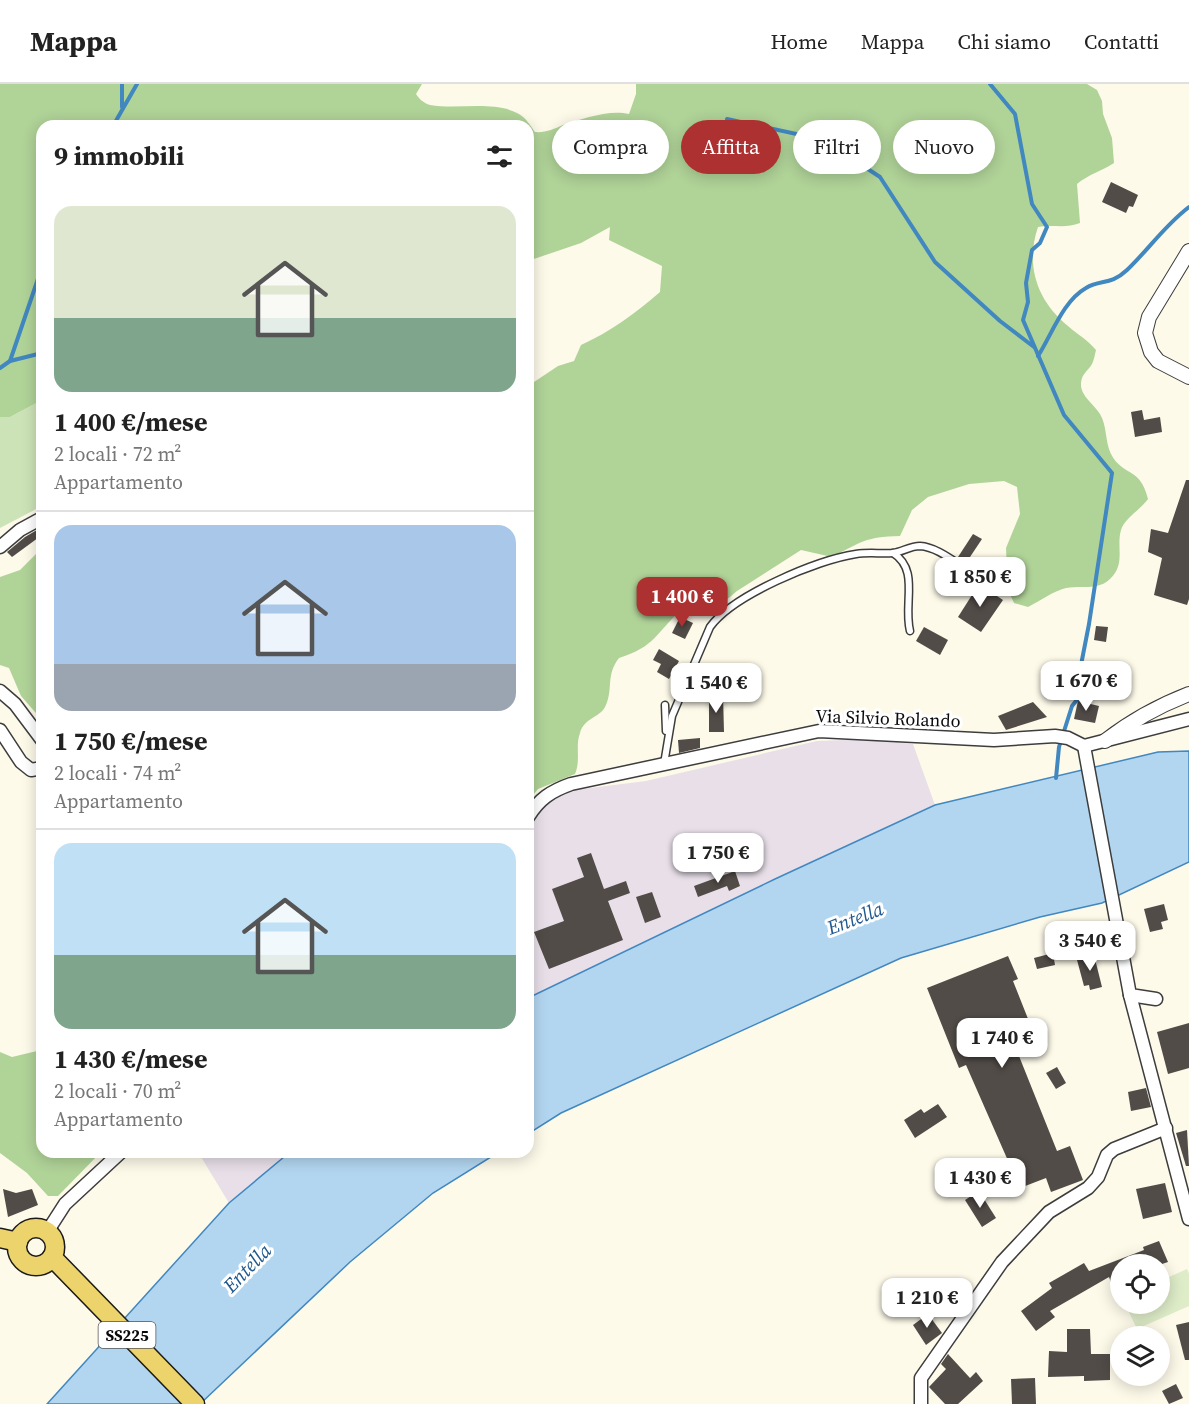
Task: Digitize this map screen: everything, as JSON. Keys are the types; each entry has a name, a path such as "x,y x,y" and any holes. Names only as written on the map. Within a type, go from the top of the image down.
{"main road":[{"path":"42,1229 47,1232 54,1241 56,1261 43,1265 26,1263 9,1240 20,1237 30,1230 42,1229"},
{"name":"SS225","path":"56,1261 195,1404"}],"street":[{"path":"1189,251 1149,317 1145,333 1151,352 1158,361 1189,377"},
{"path":"0,547 20,530 36,521"},
{"path":"0,691 15,704 36,732"},
{"path":"1105,741 1157,707 1189,694"},
{"path":"1189,719 1105,741 1084,750 1130,992 1166,1128 1185,1189 1189,1219"},
{"path":"0,730 21,762 31,770 36,769"},
{"name":"Via Silvio Rolando","path":"534,808 550,792 571,784 819,730 994,740 1055,736 1068,738 1084,750"},
{"path":"1130,992 1156,999"},
{"path":"921,1404 919,1397 921,1378 1002,1262 1049,1212 1088,1188 1098,1177 1107,1155 1114,1149 1166,1128"},
{"path":"47,1232 65,1204 115,1158"}],"lane":[{"path":"664,764 667,740 678,700 694,668 710,627 718,617 765,587 799,570 854,554 877,551 893,553 920,546 933,549 973,573"},
{"path":"893,553 902,559 909,573 906,609 910,631"},
{"path":"665,705 667,740"}],"shaded area":[{"path":"873,739 913,744 935,805 534,995 534,819 544,803 559,795 582,789 646,781 817,741"},
{"path":"202,1158 283,1158 229,1203"}],"green space":[{"path":"0,84 422,84 416,94 430,105 498,107 509,110 526,120 36,120 36,403 10,417 0,417"},
{"path":"636,84 1087,84 1097,90 1112,138 1114,163 1077,184 1080,223 1069,226 1038,227 1033,255 1036,281 1048,305 1057,316 1096,350 1092,364 1084,374 1081,388 1102,418 1111,454 1121,466 1141,481 1148,499 1129,518 1121,530 1120,555 1115,573 1100,585 1061,589 1028,607 1014,603 1008,590 1006,548 1020,514 1017,487 1004,481 969,484 928,497 912,510 900,536 871,539 832,557 801,550 737,591 712,612 701,615 681,610 648,644 619,658 612,671 605,707 585,724 580,733 575,774 538,789 534,794 534,382 558,366 574,361 581,345 622,322 660,292 662,266 609,240 610,227 581,243 534,259 534,131 539,132 552,129 552,174 669,174 669,120 580,120 596,115 629,114 636,94"},
{"path":"36,403 36,509 0,528 0,417 10,417"},
{"path":"36,554 36,713 21,696 9,668 0,665 0,577 20,570"},
{"path":"36,1051 36,1158 95,1158 58,1196 48,1196 27,1173 0,1153 0,1052 12,1057"},
{"path":"1187,1269 1189,1306 1144,1326 1136,1326 1130,1314 1170,1314 1170,1277"}],"water":[{"name":"Entella","path":"1189,751 1189,862 1102,903 1040,917 901,958 561,1113 534,1130 534,995 935,805 1158,752"},
{"name":"Entella","path":"283,1158 489,1158 433,1193 350,1262 200,1404 47,1404 229,1203"}],"building":[{"path":"1111,182 1138,195 1133,207 1129,206 1126,213 1102,202"},
{"path":"1142,410 1144,420 1160,417 1162,432 1135,437 1131,412"},
{"path":"1186,480 1189,480 1189,599 1187,605 1154,595 1162,558 1148,552 1151,529 1168,533"},
{"path":"36,531 36,539 12,557 7,552"},
{"path":"973,534 982,539 966,563 958,557"},
{"path":"979,584 1003,600 981,632 958,617"},
{"path":"680,617 693,623 685,639 672,633"},
{"path":"1096,626 1108,627 1106,642 1094,640"},
{"path":"924,627 948,640 940,655 916,641"},
{"path":"659,649 679,661 669,679 657,672 661,664 653,660"},
{"path":"709,695 723,695 724,732 709,732"},
{"path":"1078,701 1099,706 1095,723 1074,719"},
{"path":"1033,702 1047,717 1006,730 998,716"},
{"path":"700,738 700,748 679,753 678,740"},
{"path":"591,853 604,889 626,881 630,893 608,901 623,940 549,969 534,932 564,921 552,889 584,877 577,858"},
{"path":"735,871 740,886 729,891 727,886 698,897 694,886"},
{"path":"652,892 661,917 645,923 636,897"},
{"path":"1164,904 1168,920 1161,922 1163,929 1150,932 1144,909"},
{"path":"1053,953 1055,965 1037,969 1034,958"},
{"path":"1094,955 1102,987 1090,990 1089,985 1084,986 1077,960"},
{"path":"1008,956 1018,979 1013,981 1040,1049 1034,1052 1016,1021 1007,1026 1057,1151 1070,1146 1083,1180 1051,1192 1046,1178 1020,1188 966,1065 959,1068 927,988"},
{"path":"1189,1023 1189,1068 1168,1074 1157,1032"},
{"path":"1057,1067 1066,1083 1056,1089 1046,1073"},
{"path":"1146,1088 1151,1107 1131,1111 1128,1092"},
{"path":"938,1104 947,1117 915,1138 904,1120 921,1109 924,1113"},
{"path":"1187,1130 1189,1166 1186,1166 1176,1133"},
{"path":"1165,1183 1172,1212 1143,1219 1136,1189"},
{"path":"3,1189 16,1193 32,1189 38,1205 8,1217"},
{"path":"979,1191 996,1218 982,1227 965,1200"},
{"path":"1159,1241 1165,1254 1134,1254 1144,1250 1143,1247"},
{"path":"1084,1263 1089,1271 1110,1263 1110,1280 1109,1277 1050,1311 1055,1317 1036,1331 1021,1311 1052,1288 1049,1283"},
{"path":"928,1314 942,1333 926,1345 913,1325"},
{"path":"1189,1322 1189,1360 1185,1360 1176,1325"},
{"path":"1067,1329 1090,1329 1091,1354 1110,1354 1110,1380 1084,1381 1084,1376 1048,1377 1049,1351 1067,1352"},
{"path":"948,1354 970,1378 976,1372 983,1381 958,1404 945,1404 929,1387 946,1369 941,1364"},
{"path":"1035,1378 1036,1404 1012,1404 1011,1379"},
{"path":"1176,1384 1183,1398 1169,1404 1162,1391"}],"waterway":[{"path":"122,84 122,107"},
{"path":"116,120 137,84"},
{"path":"990,84 1015,114 1032,204 1047,227 1040,243 1032,250 1026,283 1028,302 1023,320 1064,415 1112,473 1081,665 1080,696 1072,706 1059,747 1056,778"},
{"path":"727,119 824,140 880,177 935,262 1000,321 1034,347"},
{"path":"1038,356 1064,309 1078,294 1091,285 1121,275 1172,221 1189,207"},
{"path":"0,368 10,361 36,285"},
{"path":"10,361 36,354"}]}
